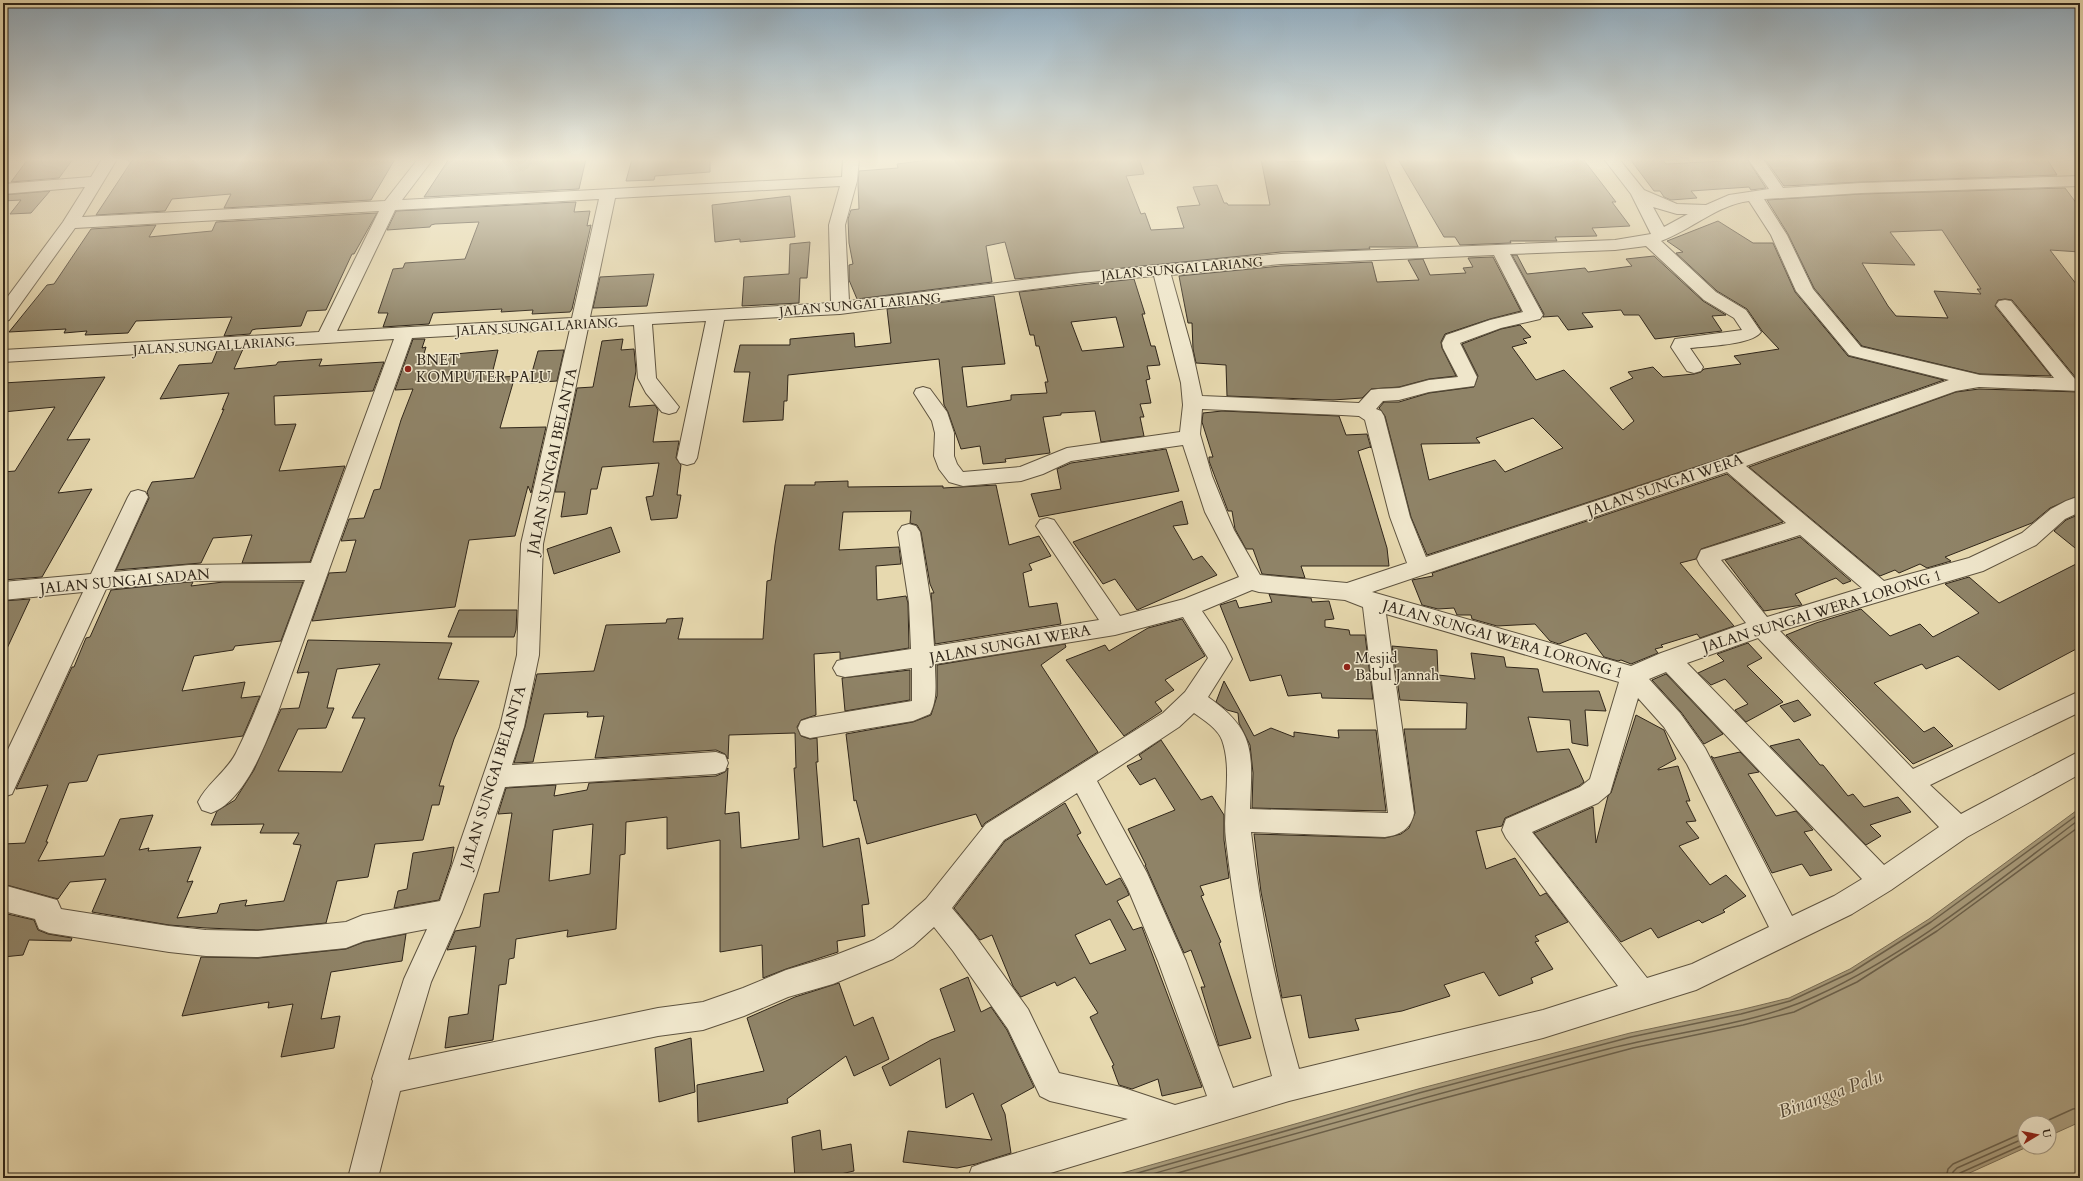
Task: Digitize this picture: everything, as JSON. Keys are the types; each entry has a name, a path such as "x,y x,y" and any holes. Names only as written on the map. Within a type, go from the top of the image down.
{"street":[{"path":"3,316 76,214"},
{"path":"70,224 256,214"},
{"path":"325,338 386,214"},
{"name":"JALAN SUNGAI BELANTA","path":"363,1178 387,1079 402,1027 418,979 449,912 512,727 528,655 532,544 553,442 582,323 604,214"},
{"path":"840,214 837,225 840,308"},
{"path":"1646,214 1655,238 1710,296 1740,314 1752,332 1747,335 1681,343 1680,347 1694,366"},
{"name":"JALAN SUNGAI LARIANG","path":"3,356 582,323 716,317 840,308 1161,270 1317,257 1500,251 1615,244 1655,238 1700,214"},
{"path":"1765,214 1779,235 1805,291 1855,351 1979,381"},
{"path":"1363,410 1380,395 1406,393 1430,386 1467,382 1466,374 1451,345 1451,340 1484,327 1534,315 1500,251"},
{"path":"1161,270 1181,342 1193,402 1190,419 1190,437 1222,528 1252,581"},
{"path":"2006,305 2075,385"},
{"path":"687,458 716,317"},
{"path":"643,320 647,378 653,389 669,407"},
{"path":"212,802 228,785 246,759 266,712 318,571 350,490 405,333"},
{"name":"JALAN SUNGAI WERA","path":"810,728 913,711 922,707 924,701 923,656 1115,626 1188,607 1252,581 1259,584 1347,592 1730,464 1953,385 1979,381 2075,385"},
{"path":"923,393 940,416 943,426 943,458 956,477 963,479 1021,474 1067,455 1190,437"},
{"path":"1193,402 1363,410 1370,413 1376,419 1400,517 1420,568"},
{"path":"1730,464 1880,591"},
{"path":"3,786 138,497"},
{"name":"JALAN SUNGAI WERA LORONG 1","path":"1347,592 1373,602 1632,676 1669,660 1762,627 1981,562 2029,539 2058,514 2080,504"},
{"path":"1047,526 1115,626"},
{"path":"1803,526 1707,558 1762,627 1910,782 1958,829"},
{"path":"845,668 923,656 920,603 909,532"},
{"name":"JALAN SUNGAI SADAN","path":"3,591 189,573 318,571"},
{"path":"1237,820 1385,825 1394,824 1400,818 1401,813 1373,602"},
{"path":"387,1079 658,1022 703,1016 744,1002 786,984 833,970 883,950 903,937 935,908 995,832 1171,720 1194,699 1219,661 1217,652 1188,607"},
{"path":"1669,660 1882,881"},
{"path":"1632,676 1672,720 1696,756 1786,931"},
{"path":"1632,676 1601,785 1589,796 1515,827 1515,830 1641,993"},
{"path":"1194,699 1230,730 1234,740 1239,764 1237,820 1243,875 1257,953 1289,1086"},
{"path":"1910,782 2080,701"},
{"path":"983,1178 1177,1121 1289,1086 1543,1024 1696,976 1843,904 1882,881 1958,829 2080,762"},
{"path":"495,777 716,763"},
{"path":"1082,778 1138,882 1172,961 1225,1105"},
{"path":"3,898 47,910 49,912 49,920 170,939 206,943 258,944 346,935 358,929 449,912"},
{"path":"935,908 964,942 1018,1019 1050,1086 1121,1102 1177,1121"}],"water":[{"name":"Binangga Palu","path":"2080,808 2080,1122 2057,1132 2057,1115 2017,1115 2017,1152 1956,1178 1105,1178 1418,1089 1630,1033 1789,998 1850,969 1929,919"}],"building":[{"path":"376,214 354,254 352,254 326,310 307,311 301,326 256,329 252,330 250,334 224,336 232,317 136,321 128,333 85,335 87,331 64,333 66,329 9,332 47,285 54,284 91,229 156,225 149,237 212,231 216,222"},
{"path":"395,214 589,214 587,226 591,225 572,309 570,312 532,314 533,310 501,312 502,309 433,313 429,324 383,327 388,313 378,313 393,269 403,268 405,263 465,259 479,222 435,224 431,225 430,227 387,230"},
{"path":"713,214 792,214 795,237 740,242 740,239 715,242"},
{"path":"850,214 1145,214 1151,230 1184,228 1179,214 1405,214 1418,247 1369,247 1370,249 1281,252 1015,279 1005,242 986,246 992,282 857,299 849,280 849,265 853,264 849,243 848,219"},
{"path":"1431,214 1621,214 1630,226 1592,228 1597,236 1555,237 1557,241 1510,241 1511,243 1460,245 1455,237 1444,237"},
{"path":"1776,214 2080,214 2080,252 2050,250 2080,289 2080,378 2076,378 2012,300 1998,300 1995,306 2051,376 1980,374 1862,346 1814,288 1788,234","holes":["1942,230 1981,289 1977,289 1981,294 1934,291 1948,318 1896,316 1888,306 1862,263 1915,265 1890,232"]},
{"path":"1718,221 1753,243 1773,243 1795,292 1848,356 1944,380 1723,458 1427,555 1411,517 1385,416 1379,408 1384,402 1399,402 1429,393 1474,387 1478,376 1462,344 1501,329 1520,325 1531,337 1523,339 1527,343 1512,347 1536,380 1564,370 1623,430 1634,421 1610,388 1633,378 1628,372 1653,367 1663,377 1694,374 1701,372 1704,369 1741,364 1734,356 1779,349 1762,331 1747,309 1717,291 1676,253 1683,252 1667,241","holes":["1533,418 1563,448 1505,472 1495,460 1429,480 1421,444 1480,443 1476,438"]},
{"path":"810,242 807,278 800,278 799,303 742,306 744,277 789,274 790,244"},
{"path":"1512,255 1517,255 1527,274 1585,268 1588,272 1632,266 1626,259 1654,256 1703,301 1726,315 1712,316 1722,331 1655,339 1639,315 1624,315 1621,310 1582,313 1593,327 1568,330 1558,316 1543,317 1544,314"},
{"path":"1493,257 1521,311 1490,319 1445,334 1441,342 1442,348 1456,376 1429,379 1399,387 1371,389 1362,398 1333,400 1227,396 1226,365 1196,363 1193,349 1192,323 1188,323 1179,276 1281,266 1372,262 1377,282 1419,280 1408,260 1423,259 1430,275 1466,273 1463,268 1473,267 1468,258"},
{"path":"654,274 647,306 593,308 600,277"},
{"path":"1134,279 1145,314 1142,314 1151,346 1155,346 1160,365 1147,366 1150,379 1146,380 1151,403 1140,404 1144,417 1140,417 1144,436 1101,442 1095,411 1061,413 1061,415 1043,417 1050,453 1005,459 1006,462 983,464 980,446 961,449 948,412 944,405 939,359 788,375 787,401 784,401 783,420 743,422 750,372 734,372 740,345 790,345 790,339 854,333 855,347 891,343 887,309 994,296 1005,364 962,367 967,407 1011,400 1011,395 1047,393 1045,382 1048,382 1039,346 1036,346 1034,335 1030,335 1019,292","holes":["1116,317 1124,347 1082,351 1071,322"]},
{"path":"413,339 425,339 422,348 426,347 423,357 498,350 491,378 515,376 500,428 546,427 531,493 528,486 515,536 469,540 455,607 312,621 329,573 346,572 356,540 341,541 349,519 364,518 374,490 380,489 401,420 413,389 395,390"},
{"path":"623,339 621,350 634,349 636,371 629,407 655,405 658,410 653,442 679,441 676,458 681,465 677,495 681,495 677,518 651,520 646,497 653,496 659,463 602,467 597,489 591,489 587,514 561,517 565,492 555,492 577,388 593,387 602,341"},
{"path":"243,349 234,369 276,365 278,362 322,359 319,366 384,362 373,391 274,396 275,425 296,424 279,471 345,466 310,562 242,563 252,535 213,538 201,563 116,570 149,498 147,492 152,482 194,478 224,409 222,410 229,393 160,399 179,365 212,363 217,351"},
{"path":"564,350 557,381 529,383 538,351"},
{"path":"105,377 67,440 90,439 58,493 92,489 42,577 3,580 3,472 15,471 55,407 3,412 3,383"},
{"path":"1979,389 2080,392 2080,495 2050,508 2032,523 1945,557 1951,561 1927,568 1920,564 1899,573 1895,570 1880,576 1749,467 1956,392"},
{"path":"1222,411 1339,416 1346,435 1367,434 1371,448 1358,451 1387,548 1389,566 1301,566 1305,578 1262,574 1253,549 1246,549 1235,529 1232,511 1228,511 1209,461 1209,457 1213,457 1202,422 1203,413"},
{"path":"1166,449 1179,491 1039,517 1031,494 1061,489 1057,469 1071,463"},
{"path":"1727,474 1783,522 1701,549 1696,559 1680,563 1734,626 1700,638 1697,634 1661,645 1663,647 1655,649 1658,653 1631,664 1621,660 1618,661 1604,657 1586,633 1559,644 1550,641 1535,624 1497,626 1472,619 1471,615 1457,615 1454,608 1438,609 1422,605 1412,580 1433,576 1432,573"},
{"path":"848,481 848,487 943,486 943,488 996,485 1009,545 1039,536 1051,556 1029,564 1032,570 1023,573 1029,607 1057,603 1061,624 935,644 931,593 934,593 930,584 921,532 917,525 910,523 911,511 843,512 839,550 899,547 901,564 876,566 877,600 906,596 908,603 909,648 840,659 840,652 814,654 816,715 801,720 797,727 801,736 810,739 817,738 818,762 816,762 823,847 859,838 869,904 862,905 865,936 837,941 838,952 763,978 762,945 720,952 720,840 667,849 667,817 626,822 625,854 620,855 616,929 567,937 568,930 516,939 514,958 509,959 506,984 499,985 493,1040 445,1048 449,1017 468,1014 476,946 447,950 455,931 480,927 484,894 499,892 512,813 498,814 506,788 556,785 554,796 587,790 589,783 716,776 725,772 728,768 725,814 739,812 741,848 799,839 794,768 796,768 795,733 729,735 728,759 725,754 716,750 595,758 604,716 587,717 588,712 544,714 533,762 514,763 525,727 537,674 594,671 606,625 666,623 667,619 683,618 678,639 763,639 767,581 771,580 785,485 815,485 815,482","holes":["593,824 590,874 549,881 553,830"]},
{"path":"1182,501 1188,524 1173,526 1193,560 1202,556 1217,575 1137,610 1115,579 1103,584 1073,542"},
{"path":"2080,514 2080,552 2054,531 2066,520"},
{"path":"611,527 620,552 554,574 547,549"},
{"path":"1800,537 1851,581 1843,584 1836,578 1795,594 1802,605 1764,611 1725,560"},
{"path":"2080,562 2080,647 1999,690 1958,656 1926,669 1922,664 1874,683 1924,732 1934,727 1953,746 1913,764 1786,635 1816,623 1861,609 1890,636 1920,624 1933,637 1979,613 1945,584 1969,577 1999,603"},
{"path":"189,582 193,582 191,586 223,582 303,582 281,641 235,646 233,650 194,656 182,691 245,682 241,698 260,696 243,736 98,755 87,781 69,783 46,842 48,842 38,861 104,856 120,819 153,815 139,850 149,848 148,851 201,847 187,882 193,881 177,918 217,913 220,904 247,900 245,906 284,901 301,845 293,844 299,833 260,833 264,824 211,825 217,811 235,800 254,770 281,709 299,708 309,672 297,673 308,640 452,643 438,679 479,681 454,739 439,786 444,786 439,805 432,805 423,840 375,844 368,877 337,881 326,923 258,930 169,925 92,912 106,879 70,882 58,899 3,884 3,844 25,843 48,785 16,789 72,667 74,667 86,638 90,637 111,590","holes":["380,664 352,718 365,718 342,772 278,771 298,729 326,728 334,708 327,708 337,669"]},
{"path":"1269,594 1311,598 1312,602 1329,601 1334,619 1325,620 1325,627 1349,630 1350,635 1365,635 1373,699 1322,698 1321,693 1288,696 1281,675 1250,681 1220,605 1236,600 1239,608 1272,602"},
{"path":"30,599 3,657 3,601"},
{"path":"459,610 517,610 516,630 514,637 448,637"},
{"path":"1182,619 1205,656 1165,680 1174,690 1155,702 1162,711 1124,736 1066,660 1105,645 1109,651 1148,628"},
{"path":"1748,643 1762,658 1747,666 1783,702 1746,722 1735,710 1748,704 1725,679 1711,685 1698,673 1724,661 1717,654"},
{"path":"1065,644 1066,647 1041,665 1098,752 985,823 982,827 976,814 867,844 856,800 854,801 846,734 913,722 931,715 937,696 937,665"},
{"path":"1392,646 1437,650 1438,675 1475,679 1471,653 1504,657 1506,667 1538,669 1543,692 1599,691 1606,711 1585,710 1588,746 1572,743 1570,720 1528,717 1537,752 1569,749 1584,782 1579,786 1505,818 1502,826 1476,831 1486,869 1515,858 1540,896 1546,893 1568,922 1535,936 1539,941 1535,942 1553,969 1531,978 1533,983 1499,996 1484,972 1444,985 1450,996 1402,1011 1355,1019 1359,1030 1309,1038 1301,995 1282,998 1261,892 1254,834 1385,838 1401,834 1409,828 1415,813 1404,729 1466,729 1467,703 1400,700"},
{"path":"910,670 910,700 845,711 842,678"},
{"path":"1666,674 1723,734 1704,744 1681,712 1652,680"},
{"path":"1224,681 1254,736 1271,728 1294,737 1294,732 1339,738 1338,730 1376,730 1386,811 1252,808 1253,773 1250,745 1239,723 1238,713 1227,710 1216,702"},
{"path":"1798,700 1811,715 1794,722 1780,706"},
{"path":"1636,715 1664,730 1676,759 1658,770 1678,766 1690,801 1686,801 1696,821 1686,822 1699,838 1679,846 1710,885 1726,875 1746,896 1723,910 1725,912 1702,923 1699,920 1658,938 1651,928 1621,942 1534,833 1593,807 1596,843 1608,796 1611,793"},
{"path":"1799,739 1820,765 1823,765 1848,796 1853,794 1864,807 1898,797 1911,812 1870,825 1881,836 1866,845 1770,746"},
{"path":"1161,740 1201,800 1212,796 1224,815 1224,840 1229,878 1200,886 1204,895 1201,896 1221,942 1219,943 1251,1038 1219,1046 1201,987 1205,987 1191,950 1184,953 1146,865 1128,829 1175,810 1155,778 1140,785 1127,766 1142,759 1139,755"},
{"path":"1740,752 1759,772 1748,774 1776,816 1796,811 1813,830 1804,832 1832,870 1810,876 1802,864 1772,873 1711,756 1714,758"},
{"path":"1065,803 1081,833 1077,835 1106,885 1120,878 1127,890 1129,895 1117,901 1133,930 1142,927 1202,1087 1162,1096 1158,1079 1132,1089 1119,1085 1112,1066 1114,1065 1090,1017 1098,1013 1075,977 1057,986 1055,982 1021,997 1013,986 992,935 980,940 954,908 1005,841","holes":["1110,919 1126,950 1090,964 1075,935"]},
{"path":"454,847 451,864 439,900 394,908 398,891 407,889 413,853"},
{"path":"3,913 34,920 38,930 48,934 72,938 71,941 29,940 23,955 3,957"},
{"path":"406,934 402,961 331,972 321,1019 340,1016 334,1048 281,1057 293,1004 268,1008 269,1002 182,1016 201,957 258,958 346,949 364,942"},
{"path":"968,977 981,1012 991,1007 1007,1030 1034,1087 1001,1105 1005,1114 1011,1153 976,1164 957,1168 903,1162 908,1131 992,1140 973,1093 946,1108 940,1058 890,1086 882,1067 931,1040 955,1031 940,989"},
{"path":"839,983 854,1026 873,1017 889,1059 854,1076 846,1056 787,1099 788,1103 698,1122 697,1085 764,1071 747,1018 795,997"},
{"path":"691,1038 695,1092 659,1102 655,1048"},
{"path":"820,1130 822,1150 851,1144 854,1171 823,1178 795,1178 792,1137"}],"place":[{"name":"BNET KOMPUTER PALU","path":"408,369"},
{"name":"Mesjid Babul Jannah","path":"1347,667"}]}
